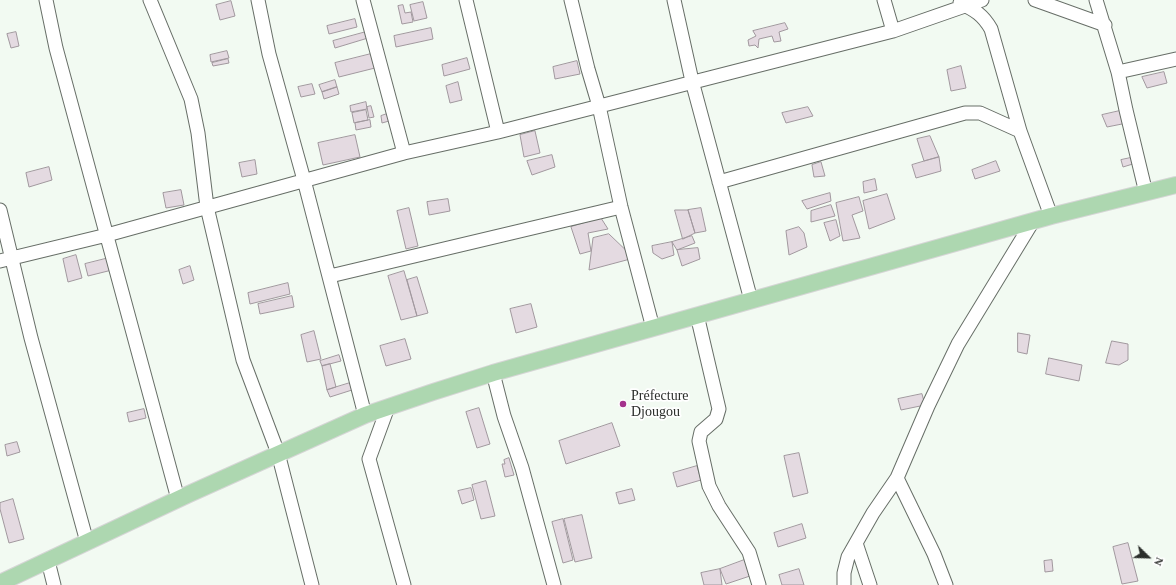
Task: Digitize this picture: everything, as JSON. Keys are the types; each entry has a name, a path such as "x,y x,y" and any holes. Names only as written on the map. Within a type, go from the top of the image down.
{"main road":[{"path":"0,583 178,499 365,415 388,407 493,373 697,315 1051,216 1146,193 1176,184"}],"street":[{"path":"46,0 56,48 178,499"},
{"path":"150,0 191,99 198,133 207,207 243,360 278,454 312,585"},
{"path":"258,0 269,54 330,276 365,415"},
{"path":"362,0 404,153"},
{"path":"466,0 498,132"},
{"path":"571,0 599,106 621,207 653,328"},
{"path":"674,0 692,81 751,300"},
{"path":"6,259 107,235 404,153 498,132 692,81 893,31 959,3 982,0"},
{"path":"1035,0 1105,25"},
{"path":"1096,0 1105,25 1118,72 1146,193"},
{"path":"887,1 893,31"},
{"path":"959,3 984,18 991,29 1020,131 1051,216"},
{"path":"1118,72 1176,59"},
{"path":"719,182 966,113 980,112 1020,131"},
{"path":"330,276 621,207"},
{"path":"0,210 6,259 31,338 87,542"},
{"path":"844,585 844,573 848,557 873,513 896,478 958,344 1033,221"},
{"path":"697,315 719,409 716,419 701,432 699,441 709,486 719,506 749,552 759,585"},
{"path":"493,373 504,416 522,468 554,585"},
{"path":"388,407 369,459 404,585"},
{"path":"896,478 934,554 946,585"},
{"path":"856,543 870,585"},
{"path":"48,561 54,585"}],"building":[{"path":"231,1 235,16 220,20 216,5"},
{"path":"423,2 427,18 414,21 410,5"},
{"path":"403,5 405,13 411,12 413,22 402,24 398,6"},
{"path":"355,19 357,27 329,34 327,26"},
{"path":"785,23 788,29 779,32 781,41 774,42 772,36 759,39 758,48 755,45 749,46 748,40 756,36 753,31"},
{"path":"431,28 433,39 396,47 394,36"},
{"path":"16,32 19,46 11,48 7,34"},
{"path":"366,32 368,38 335,48 333,41"},
{"path":"227,51 229,58 211,62 210,55"},
{"path":"375,53 379,67 339,77 335,63"},
{"path":"467,58 470,69 444,76 442,65"},
{"path":"228,59 229,63 213,66 212,63"},
{"path":"577,61 580,74 555,79 553,67"},
{"path":"961,66 966,88 951,91 947,70"},
{"path":"1164,72 1167,83 1147,88 1142,77"},
{"path":"335,80 337,87 322,92 319,85"},
{"path":"458,82 462,100 450,103 446,86"},
{"path":"312,84 315,94 301,97 298,87"},
{"path":"337,87 339,94 324,99 322,92"},
{"path":"366,102 367,109 351,112 350,106"},
{"path":"371,106 374,117 369,118 367,107"},
{"path":"808,107 813,116 786,123 782,113"},
{"path":"366,110 368,120 354,123 352,113"},
{"path":"1124,110 1127,123 1107,127 1102,115"},
{"path":"387,114 389,121 382,123 381,116"},
{"path":"370,120 371,127 356,130 355,123"},
{"path":"535,131 540,153 524,157 520,135"},
{"path":"355,135 360,157 323,165 318,143"},
{"path":"930,136 939,157 924,161 917,139"},
{"path":"552,155 555,167 532,175 527,161"},
{"path":"939,157 941,171 916,178 912,165"},
{"path":"1135,157 1136,163 1123,167 1121,160"},
{"path":"255,160 257,174 242,177 239,163"},
{"path":"996,161 1000,171 975,179 972,170"},
{"path":"821,162 825,176 814,177 812,165"},
{"path":"49,167 52,180 29,187 26,173"},
{"path":"875,179 877,190 864,193 863,182"},
{"path":"181,190 184,205 166,208 163,193"},
{"path":"830,193 831,201 807,209 802,201"},
{"path":"887,194 895,219 869,229 863,201"},
{"path":"859,197 863,211 852,215 860,238 843,241 836,203"},
{"path":"448,199 450,211 429,215 427,202"},
{"path":"831,205 835,216 811,222 811,211"},
{"path":"409,208 418,246 406,249 397,211"},
{"path":"701,208 706,231 695,233 688,210"},
{"path":"675,210 688,210 695,233 683,239"},
{"path":"601,218 608,229 588,233 591,251 580,254 571,227"},
{"path":"836,220 840,236 830,241 824,223"},
{"path":"799,227 804,233 807,247 789,255 786,231"},
{"path":"609,234 634,258 589,270 593,238"},
{"path":"692,236 695,243 677,250 672,242"},
{"path":"672,242 674,255 662,259 653,253 652,246"},
{"path":"698,248 700,259 682,266 677,250"},
{"path":"76,255 82,278 68,282 63,259"},
{"path":"109,258 112,270 88,276 85,264"},
{"path":"190,266 194,280 183,284 179,270"},
{"path":"404,271 417,316 401,320 388,276"},
{"path":"417,277 428,313 417,316 407,280"},
{"path":"288,283 290,294 250,304 248,293"},
{"path":"292,296 294,307 260,314 258,304"},
{"path":"531,304 537,327 516,333 510,309"},
{"path":"314,331 321,359 307,362 301,335"},
{"path":"1018,333 1030,335 1027,354 1018,352"},
{"path":"405,339 411,359 386,366 380,346"},
{"path":"1112,341 1128,344 1128,360 1119,365 1106,363"},
{"path":"339,355 341,361 322,366 320,361"},
{"path":"1049,358 1082,365 1079,381 1046,374"},
{"path":"330,364 336,387 327,390 322,366"},
{"path":"350,383 352,390 330,397 327,390"},
{"path":"922,394 925,405 901,410 898,399"},
{"path":"479,408 490,444 477,448 466,412"},
{"path":"144,409 146,418 129,422 127,413"},
{"path":"612,423 620,446 566,464 559,441"},
{"path":"17,442 20,452 7,456 5,445"},
{"path":"799,453 808,493 793,497 784,456"},
{"path":"509,458 514,475 505,477 502,464 505,464 504,460"},
{"path":"697,466 701,480 677,487 673,473"},
{"path":"486,481 495,516 481,519 472,485"},
{"path":"471,488 474,500 462,504 458,491"},
{"path":"632,489 635,500 619,504 616,493"},
{"path":"13,499 24,539 9,543 0,509 0,503"},
{"path":"582,515 592,558 575,562 564,519"},
{"path":"563,519 573,560 563,563 552,522"},
{"path":"802,524 806,538 778,547 774,533"},
{"path":"1128,543 1138,581 1122,584 1113,547"},
{"path":"747,559 753,575 726,584 720,569"},
{"path":"1052,560 1053,571 1045,572 1044,561"},
{"path":"720,569 722,585 704,585 701,573"},
{"path":"799,569 804,585 782,585 779,575"}],"place":[{"name":"Préfecture Djougou","path":"623,404"}]}
